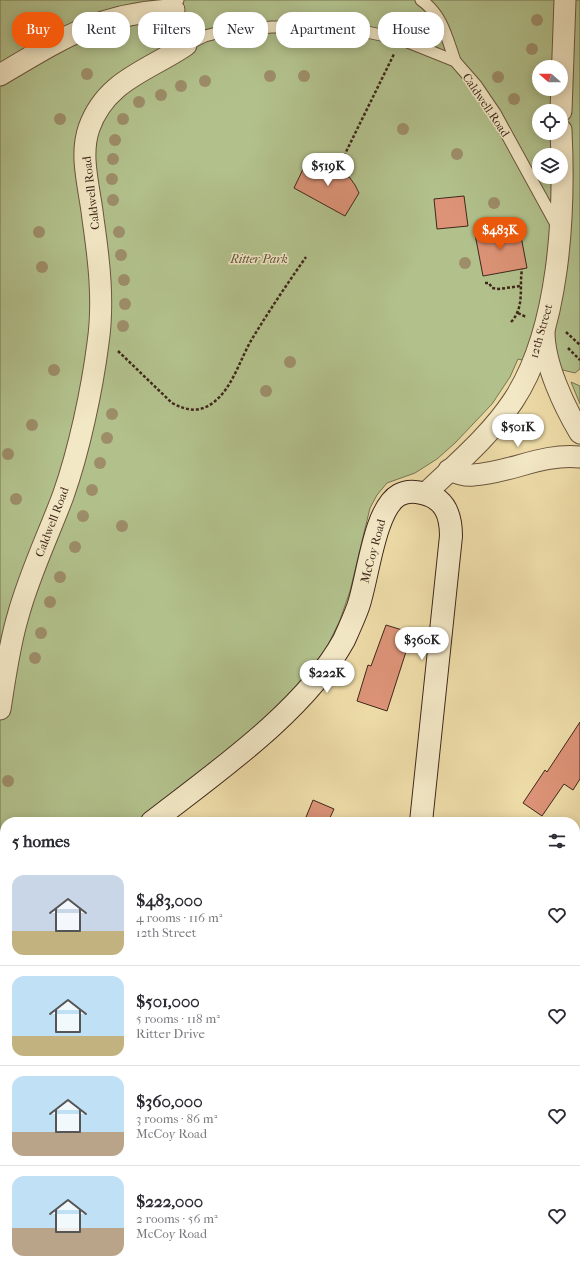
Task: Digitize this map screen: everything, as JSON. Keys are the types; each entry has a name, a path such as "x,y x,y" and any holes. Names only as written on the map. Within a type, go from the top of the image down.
{"street":[{"path":"561,104 565,0"},
{"path":"0,75 70,34 94,23 124,15 176,5"},
{"name":"Caldwell Road","path":"0,709 10,648 18,616 28,583 63,494 83,421 98,341 100,291 98,253 86,173 86,149 89,130 96,111 108,95 122,83 181,48"},
{"name":"12th Street","path":"424,494 489,431 513,401 552,327 554,275 560,232 563,184 561,140"},
{"path":"552,327 544,339 551,367 561,395 580,432"},
{"path":"449,470 472,475 547,458 580,457"},
{"name":"McCoy Road","path":"158,817 262,734 306,692 322,673 344,640 358,606 377,531 385,510 398,495 408,492 431,496 444,505 451,524 451,536 422,817"}],"lane":[{"path":"421,0 430,6 440,20 455,61"},
{"name":"Caldwell Road","path":"205,36 224,31 272,27 342,27 400,39 455,61 476,85 495,113 560,232"}],"path":[{"path":"344,156 393,56"},
{"path":"98,341 115,349 128,359 160,394 172,403 182,409 194,411 204,408 215,402 225,391 266,316 306,257"},
{"path":"512,322 520,308 522,269"},
{"path":"485,283 488,283 492,288 499,289 520,286"},
{"path":"552,327 565,332 580,345"},
{"path":"564,342 572,354 580,360"}],"green space":[{"name":"Ritter Park","path":"0,0 580,0 580,369 575,373 518,359 510,377 492,404 455,443 437,459 415,473 387,483 377,495 370,508 350,591 340,620 327,647 310,673 261,723 143,817 0,817"},
{"path":"571,382 580,386 580,404"}],"building":[{"path":"322,163 337,168 350,178 355,185 359,193 345,216 294,188 305,165"},
{"path":"464,196 468,226 437,229 434,199"},
{"path":"495,225 497,235 520,231 527,268 483,276 474,229"},
{"path":"386,625 412,633 387,711 357,701 368,665 371,666"},
{"path":"580,722 580,779 573,790 564,784 542,816 523,803 545,770 547,772"},
{"path":"313,800 334,809 330,817 306,817"}]}
